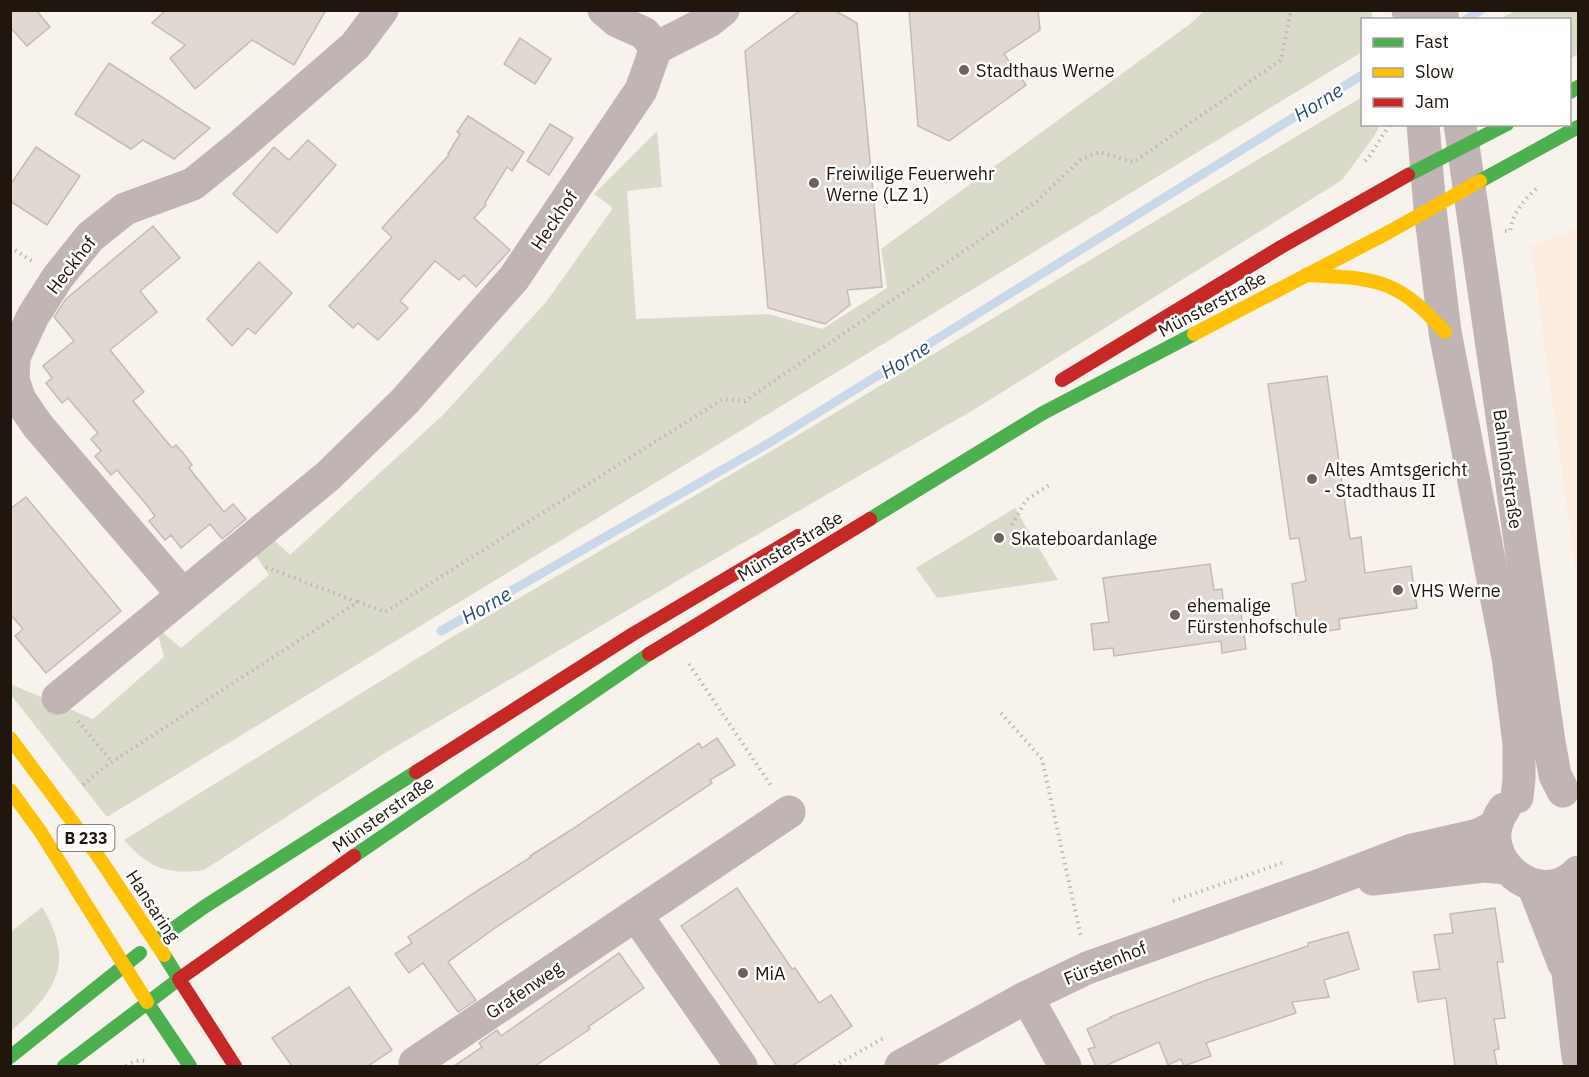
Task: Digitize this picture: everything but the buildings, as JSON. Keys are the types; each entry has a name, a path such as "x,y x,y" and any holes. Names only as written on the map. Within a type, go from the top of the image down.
{"main road":[{"name":"Münsterstraße","path":"1053,386 1361,200 1426,164 1461,135 1499,126"},
{"name":"Münsterstraße","path":"64,1066 179,978 635,663 1043,413 1430,210 1578,127"},
{"path":"1305,275 1374,279 1392,285 1417,301 1445,332"},
{"name":"Münsterstraße","path":"10,1057 156,941 213,902 622,640 807,531"},
{"name":"Hansaring","path":"10,738 61,803 129,900 235,1066"},
{"name":"B 233","path":"10,790 40,831 147,1002"},
{"path":"147,1002 190,1066"}],"street":[{"name":"Heckhof","path":"183,595 38,426 20,400 13,380 14,357 33,316 58,277 90,237 125,209 193,183 241,145 355,46 382,10"},
{"path":"603,10 617,21 644,33 656,48 710,21 723,10"},
{"name":"Heckhof","path":"58,698 328,476 405,401 514,278 641,90 656,48"},
{"name":"Bahnhofstraße","path":"1423,126 1430,210 1445,332 1508,657 1519,744 1517,797"},
{"name":"Bahnhofstraße","path":"1461,135 1549,742 1555,775 1570,797"},
{"name":"Bahnhofstraße","path":"1517,797 1530,790 1547,788 1570,797"},
{"path":"1517,797 1503,811 1496,826 1497,847 1520,876 1568,973"},
{"name":"Grafenweg","path":"418,1066 416,1063 789,812"},
{"name":"Fürstenhof","path":"901,1066 1027,997 1087,968 1412,850 1478,835 1496,826"},
{"name":"Fürstenhof","path":"1320,885 1484,866 1520,876"},
{"path":"1520,876 1546,886 1560,884 1576,875"},
{"path":"1576,875 1568,973 1578,1057"},
{"path":"636,915 741,1066"},
{"path":"1027,997 1065,1066"}],"path":[{"path":"233,555 385,612 723,399 745,401 1037,201 1080,160 1100,153 1134,162 1281,60 1291,10"},
{"path":"1510,231 1512,217 1543,182"},
{"path":"1012,525 1026,500 1049,485"},
{"path":"75,791 112,762 358,602"},
{"path":"698,658 689,664 789,812"},
{"path":"58,698 112,762"},
{"path":"1001,713 1042,759 1087,968"},
{"path":"126,1066 141,1060 155,1065"}],"shaded area":[{"path":"1578,228 1578,589 1531,246"}],"green space":[{"path":"1204,11 1371,11 1373,18 1361,18 1361,53 107,817 11,695 10,684 93,719 164,657 158,634 162,632 181,648 269,575 256,556 274,540 290,555 444,414 546,302 613,208 594,194 657,131 662,187 627,191 636,319 768,314 822,329 887,288 881,249 1190,24"},
{"path":"1515,11 1578,11 1578,54 1571,58 1571,18 1501,18"},
{"path":"1361,98 1361,126 1379,126 1342,180 975,409 385,753 204,870 179,871 160,867 142,857 124,840 447,640 773,450"},
{"name":"Skateboardanlage","path":"1015,508 1058,580 937,598 916,568"},
{"path":"42,907 58,945 59,961 56,975 40,1003 11,1031 11,932"}],"waterway":[{"name":"Horne","path":"1468,18 1481,10"},
{"name":"Horne","path":"441,631 769,443 1361,76"}],"traffic: fast":[{"path":"1571,91 1578,87"},
{"path":"1408,175 1503,126"},
{"path":"1480,181 1578,127"},
{"path":"870,519 1043,413 1194,334"},
{"path":"354,856 649,654"},
{"path":"156,941 204,907 416,772"},
{"path":"10,1057 140,953"},
{"path":"64,1066 179,979 164,955"},
{"path":"147,1002 190,1066"}],"traffic: slow":[{"path":"1194,334 1389,232 1480,181"},
{"path":"1306,275 1368,280 1383,284 1413,301 1445,332"},
{"path":"10,738 98,856 164,955"},
{"path":"10,790 40,831 147,1002"}],"traffic: jam":[{"path":"1062,380 1281,247 1408,175"},
{"path":"649,654 870,519"},
{"path":"416,772 633,634 798,536"},
{"path":"235,1066 179,979 354,856"}],"place":[{"name":"Stadthaus Werne","path":"964,70"},
{"name":"Freiwilige Feuerwehr Werne (LZ 1)","path":"814,183"},
{"name":"Altes Amtsgericht - Stadthaus II","path":"1312,479"},
{"name":"Skateboardanlage","path":"999,538"},
{"name":"VHS Werne","path":"1398,590"},
{"name":"ehemalige Fürstenhofschule","path":"1175,615"},
{"name":"MiA","path":"743,973"}]}
